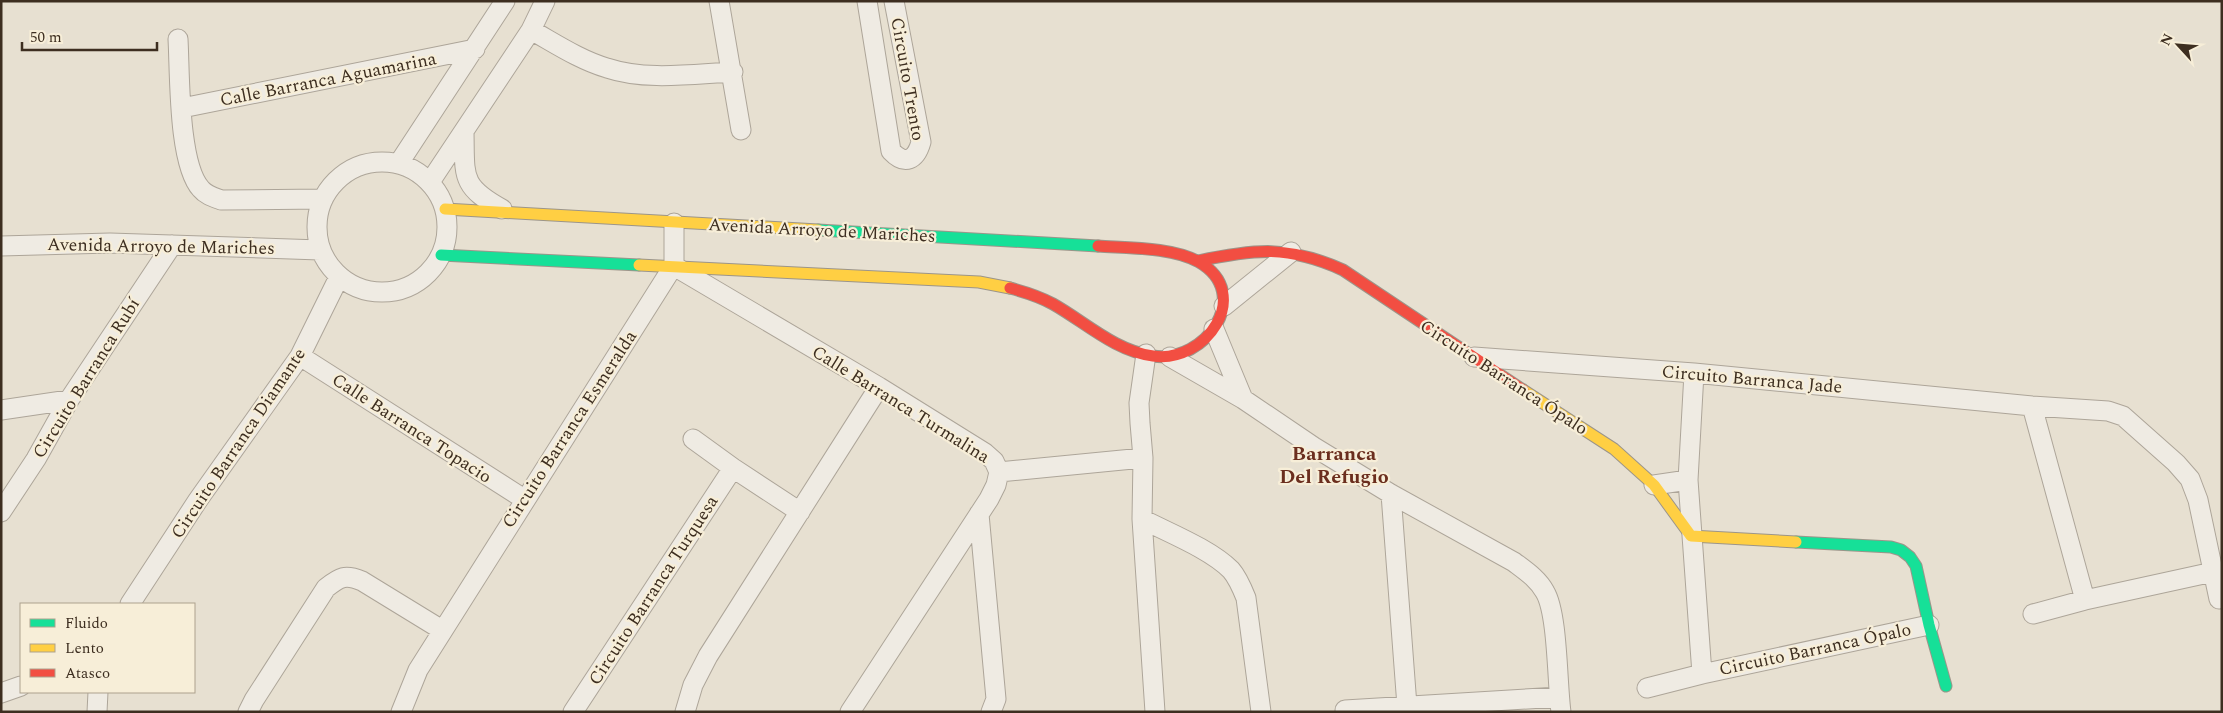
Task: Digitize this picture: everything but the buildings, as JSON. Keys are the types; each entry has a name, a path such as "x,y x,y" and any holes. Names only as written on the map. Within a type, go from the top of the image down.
{"street":[{"path":"399,164 505,1"},
{"path":"430,182 531,30 545,1"},
{"path":"719,1 733,72 741,130"},
{"name":"Circuito Trento","path":"867,1 891,151 897,157 906,160 914,157 919,151 922,142 894,1"},
{"path":"531,30 580,57 607,68 624,72 659,75 733,72"},
{"path":"178,39 182,108 189,169 200,189 209,196 220,200 322,199"},
{"name":"Calle Barranca Aguamarina","path":"182,108 475,49"},
{"path":"464,132 465,168 469,184 482,198 506,211"},
{"path":"376,162 399,164 416,170 430,182 439,194 445,209 447,224 446,240 441,254 430,271 414,284 396,291 375,293 356,288 339,277 328,265 320,250 316,233 317,216 322,199 336,180 355,167 376,162"},
{"name":"Avenida Arroyo de Mariches","path":"445,209 1067,244 1166,253 1198,261"},
{"path":"674,222 674,266"},
{"name":"Avenida Arroyo de Mariches","path":"1,246 62,243 320,250"},
{"name":"Circuito Barranca Rubí","path":"1,512 36,459 70,400 172,245"},
{"name":"Circuito Barranca Ópalo","path":"1198,261 1242,252 1291,252 1319,258 1343,270 1472,357 1614,448 1654,485 1691,536"},
{"path":"441,254 979,282 1004,286 1051,303 1120,346 1146,354 1170,357 1186,353 1199,344 1214,329 1224,306 1291,252"},
{"path":"1198,261 1212,274 1221,289 1224,306"},
{"name":"Calle Barranca Turmalina","path":"674,266 879,387 986,453 994,460 999,472 1143,458"},
{"name":"Circuito Barranca Esmeralda","path":"401,712 418,670 442,630 674,266"},
{"name":"Circuito Barranca Diamante","path":"131,603 198,500 300,356 339,277"},
{"path":"1214,329 1244,398"},
{"path":"1146,354 1139,403 1143,458 1142,519 1156,712"},
{"name":"Calle Barranca Topacio","path":"300,356 524,499"},
{"path":"1170,357 1244,398 1314,447 1390,494 1514,562 1533,576 1545,592 1552,610 1560,704 1407,706 1345,710"},
{"name":"Circuito Barranca Jade","path":"1472,357 1694,373 2032,406 2108,411 2124,416 2176,462 2190,479 2198,500 2219,599"},
{"name":"Circuito Barranca Ópalo","path":"1694,373 1688,480 1702,674"},
{"path":"686,712 693,685 708,656 879,387"},
{"path":"1,410 70,400"},
{"path":"2032,406 2085,600"},
{"path":"694,439 732,468 800,512"},
{"name":"Circuito Barranca Turquesa","path":"573,712 732,468"},
{"path":"850,712 979,514 996,485 999,472"},
{"path":"1654,485 1688,480"},
{"path":"1390,494 1407,706"},
{"path":"979,514 996,698 991,712"},
{"path":"1142,519 1218,559 1232,571 1246,598 1261,712"},
{"name":"Circuito Barranca Ópalo","path":"1691,536 1891,547 1901,550 1910,557 1916,566 1929,625 1946,686"},
{"path":"2033,614 2085,600 2213,572"},
{"path":"248,712 326,588 337,579 350,576 362,581 442,630"},
{"name":"Circuito Barranca Ópalo","path":"1647,688 1702,674 1929,625"},
{"path":"1,693 20,686"},
{"path":"97,712 98,693"}],"traffic: fast":[{"path":"818,230 1098,246"},
{"path":"441,255 639,265"},
{"path":"1796,542 1891,547 1901,550 1910,557 1916,566 1929,625 1946,686"}],"traffic: slow":[{"path":"445,209 818,230"},
{"path":"639,265 979,282 1010,288"},
{"path":"1523,390 1614,449 1654,485 1691,536 1796,542"}],"traffic: jam":[{"path":"1010,288 1048,301 1113,342 1139,353 1153,356 1172,356 1190,349 1205,338 1216,324 1223,308 1222,291 1215,276 1199,262 1176,253 1098,246"},
{"path":"1198,261 1237,254 1271,252 1305,256 1323,262 1343,270 1523,390"}],"district":[{"name":"Barranca Del Refugio","path":"1334,464"}]}
